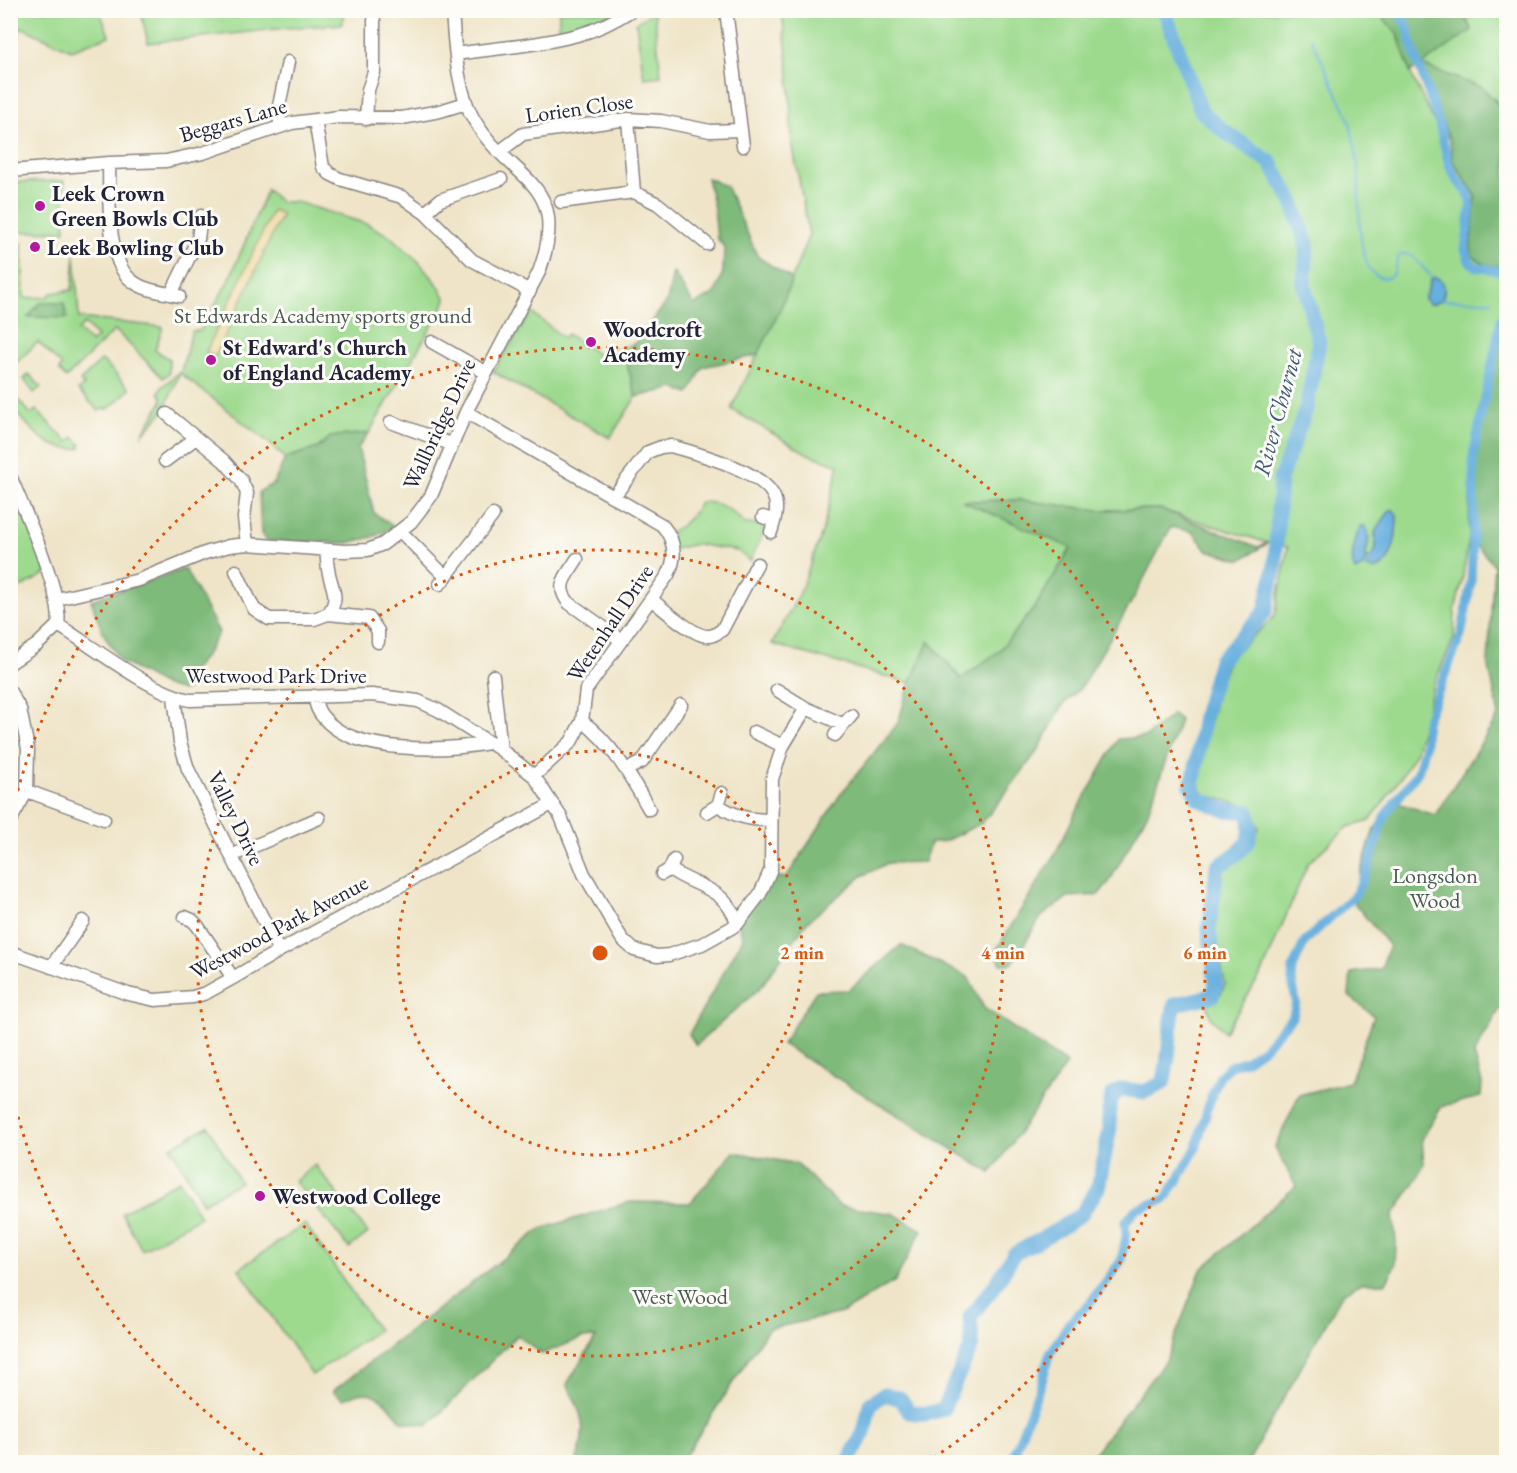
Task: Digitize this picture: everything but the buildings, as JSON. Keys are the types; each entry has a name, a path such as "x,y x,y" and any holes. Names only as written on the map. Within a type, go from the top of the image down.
{"street":[{"name":"Wallbridge Drive","path":"57,599 139,580 205,553 229,546 247,544 326,550 368,550 383,544 411,522 431,496 466,411 530,291 546,248 549,225 540,193 485,137 466,103 456,54 452,10"},
{"path":"456,54 521,46 583,34 612,22 632,10"},
{"path":"726,10 743,146"},
{"path":"366,119 368,90 374,72 374,20"},
{"path":"280,127 279,106 288,62"},
{"name":"Beggars Lane","path":"10,171 166,161 203,153 292,123 339,117 402,118 440,111 466,103"},
{"path":"628,119 634,192"},
{"name":"Lorien Close","path":"499,152 523,134 628,119 661,121 710,131 740,130"},
{"path":"315,120 323,167 330,174 402,197 425,213 472,260 530,291"},
{"path":"110,163 111,218 115,251 124,273 136,284 175,295 198,239 201,216"},
{"path":"425,213 440,200 501,179"},
{"path":"561,202 634,192 658,204 707,244"},
{"path":"432,342 485,372"},
{"name":"Wetenhall Drive","path":"466,411 662,525 674,547 672,566 586,690 582,721 571,741 534,776"},
{"path":"167,414 224,461 242,480 247,501 244,518 247,544"},
{"path":"391,422 451,444"},
{"path":"165,461 196,438"},
{"path":"614,496 648,452 671,446 759,478 775,500 769,523"},
{"path":"10,476 34,534 57,599 60,616 58,625 37,645 10,663"},
{"path":"400,531 443,580 493,515"},
{"path":"326,550 335,592 334,605 328,614"},
{"path":"577,559 562,583 563,596 569,603 621,640"},
{"path":"651,599 696,632 712,636 723,630 757,564"},
{"path":"236,572 248,599 261,615 269,618 314,619 328,614 369,618 378,631 378,642"},
{"name":"Westwood Park Drive","path":"58,625 174,697 190,700 372,695 418,701 438,710 501,750 534,776 561,817 584,874 622,939 634,950 657,956 669,955 702,944 722,934 738,923 760,894 769,875 772,779 783,746 806,708"},
{"path":"493,676 501,750"},
{"path":"777,690 806,708 843,725"},
{"path":"10,693 20,708 28,749 27,791 10,821"},
{"path":"314,696 317,708 328,723 341,732 363,740 421,749 467,747 489,743"},
{"name":"Valley Drive","path":"174,697 180,742 188,769 279,951"},
{"path":"626,770 642,762 681,705"},
{"path":"582,721 605,742 626,770 649,809"},
{"path":"754,732 783,746"},
{"path":"27,791 105,819"},
{"path":"716,803 740,817 752,820 771,820"},
{"name":"Westwood Park Avenue","path":"10,952 128,994 155,1000 192,997 206,993 279,951 552,804"},
{"path":"231,856 319,818"},
{"path":"669,868 686,880 719,896 728,905 738,923"},
{"path":"185,917 197,925 233,978"},
{"path":"51,967 83,921"}],"green space":[{"path":"11,10 100,11 109,36 71,50 21,27 11,61"},
{"path":"141,11 346,11 342,24 148,43"},
{"path":"559,11 617,11 578,28 559,33"},
{"path":"654,11 661,76 644,78 636,23"},
{"path":"782,11 1385,11 1398,35 1410,72 1453,161 1476,196 1471,241 1486,265 1506,267 1506,316 1503,320 1470,487 1469,537 1455,610 1454,638 1433,686 1416,751 1401,777 1370,821 1348,827 1308,863 1263,971 1225,1032 1211,1018 1206,1001 1221,994 1225,984 1215,933 1220,871 1252,846 1259,828 1253,812 1243,805 1205,795 1198,784 1206,737 1220,683 1229,659 1275,616 1288,547 1268,543 1160,509 1098,510 1019,500 964,501 1072,548 1035,607 999,651 961,679 929,641 910,683 772,644 799,595 822,533 839,465 808,454 731,409 780,310 809,234 792,142 789,73"},
{"path":"1377,11 1462,11 1472,30 1422,65 1483,88 1506,113 1506,267 1486,265 1471,255 1476,196 1453,162 1450,142 1421,65 1410,72 1398,35"},
{"path":"1462,11 1506,11 1506,113 1496,100 1421,65 1472,30"},
{"path":"707,178 726,186 758,257 792,279 758,355 703,367 689,394 674,388 636,397 625,356 667,302 673,272 694,305 715,293 723,272 724,247 717,238 714,208"},
{"name":"Leek Crown Green Bowls Club","path":"64,181 65,231 15,232 14,182"},
{"name":"St Edwards Academy sports ground","path":"267,190 281,202 297,202 367,224 390,236 418,261 436,282 446,299 443,307 369,433 330,437 318,448 285,458 180,373 164,410 141,436 162,402 159,392 162,387 181,371 192,331 200,331 229,280"},
{"path":"12,205 13,245 22,243 24,298 47,297 51,293 72,290 75,255 79,318 163,327 155,350 169,359 169,373 163,378 115,330 66,378 59,370 62,366 38,342 11,368","holes":["85,324 97,337 91,343 78,330"]},
{"path":"40,303 64,303 67,318 28,317"},
{"path":"531,312 564,338 567,334 605,359 610,352 635,343 625,356 636,397 610,438 493,372"},
{"name":"Longsdon Wood","path":"1506,316 1506,998 1474,1054 1482,1083 1481,1097 1442,1106 1422,1139 1424,1164 1419,1176 1393,1215 1396,1242 1395,1265 1386,1283 1361,1283 1343,1293 1248,1462 1087,1462 1166,1360 1201,1270 1296,1186 1275,1147 1299,1095 1350,1082 1374,1016 1349,996 1351,973 1381,969 1389,946 1355,904 1360,874 1374,829 1398,803 1435,815 1499,715 1488,663 1494,565 1469,537 1470,487 1503,320"},
{"path":"102,360 130,389 108,409 99,411 78,390 84,385 80,381"},
{"path":"29,374 41,387 34,393 24,379"},
{"path":"11,392 31,414 36,410 68,442 74,437 81,445 80,448 58,447 41,437 11,407"},
{"path":"369,433 358,448 374,513 394,527 373,537 347,543 267,541 261,534 259,492 274,483 285,458 318,448 330,437"},
{"path":"10,477 47,573 11,593 10,593"},
{"path":"1019,500 1098,510 1160,509 1258,547 1268,543 1241,560 1207,550 1193,532 1171,527 1132,601 1082,686 1063,705 1039,749 982,823 945,841 930,843 924,862 888,863 862,876 806,923 760,988 696,1045 689,1034 743,938 738,923 769,875 786,878 840,795 898,723 910,683 929,641 961,679 999,651 1035,607 1071,548 962,501"},
{"path":"700,502 725,507 745,524 762,525 765,530 750,561 738,551 696,544 674,549 669,533 687,520"},
{"path":"185,569 219,632 206,655 192,672 193,687 182,691 166,686 120,661 102,631 91,600"},
{"path":"1173,714 1180,720 1148,812 1109,882 1098,895 1068,897 1041,917 1012,964 1001,964 995,952 1053,858 1118,739 1146,737"},
{"path":"901,945 968,977 984,1008 1067,1064 991,1173 782,1044 816,991 849,990"},
{"path":"208,1126 240,1182 203,1203 171,1147"},
{"name":"West Wood","path":"734,1152 797,1164 840,1206 894,1214 922,1230 895,1281 842,1313 768,1329 681,1462 576,1462 582,1440 582,1422 577,1404 567,1384 596,1337 582,1338 542,1354 517,1335 429,1425 403,1422 378,1396 364,1393 343,1399 333,1391 541,1229 629,1202 690,1203"},
{"path":"315,1165 368,1233 349,1248 295,1181"},
{"path":"179,1180 200,1217 142,1250 122,1213"},
{"path":"305,1224 378,1330 312,1375 239,1269"}],"sand":[{"path":"273,210 282,214 215,357 206,352"}],"water":[{"path":"1432,277 1440,279 1444,285 1444,292 1442,300 1429,304 1424,299"},
{"path":"1390,510 1394,510 1397,516 1392,552 1382,566 1375,569 1366,568 1367,558 1373,556 1376,547 1375,532"},
{"path":"1365,526 1368,535 1367,551 1363,567 1355,571 1353,555 1355,543 1360,527"}],"waterway":[{"name":"River Churnet","path":"848,1462 864,1432 870,1404 885,1394 901,1399 909,1412 926,1414 943,1409 972,1345 970,1317 996,1284 1014,1254 1081,1214 1098,1188 1110,1128 1109,1111 1112,1096 1122,1089 1144,1092 1163,1083 1175,1004 1212,996 1216,985 1209,929 1217,867 1240,851 1249,839 1248,812 1225,810 1199,799 1191,786 1204,716 1220,660 1265,612 1275,565 1280,479 1306,409 1319,343 1304,285 1307,245 1292,201 1270,162 1225,132 1201,111 1164,10"},
{"path":"1397,10 1407,25 1438,120 1449,165 1456,179 1468,193 1471,205 1465,249 1469,261 1476,267 1506,272"},
{"path":"1311,39 1349,119 1356,150 1360,231 1367,264 1374,274 1385,278 1394,273 1398,257 1403,254 1411,255 1432,277"},
{"path":"1442,300 1492,301"},
{"path":"1011,1462 1043,1378 1049,1355 1068,1324 1089,1304 1121,1261 1126,1236 1125,1223 1135,1210 1165,1199 1179,1178 1196,1148 1211,1097 1220,1076 1230,1066 1247,1060 1264,1048 1293,1016 1296,1002 1292,980 1293,967 1305,941 1355,895 1366,873 1385,815 1418,772 1425,745 1426,722 1461,635 1471,583 1474,507 1473,456 1501,320 1506,312"}],"place":[{"name":"Leek Crown Green Bowls Club","path":"40,206"},
{"name":"Leek Bowling Club","path":"35,247"},
{"name":"Woodcroft Academy","path":"591,342"},
{"name":"St Edward's Church of England Academy","path":"211,360"},
{"name":"Westwood College","path":"260,1196"}]}
